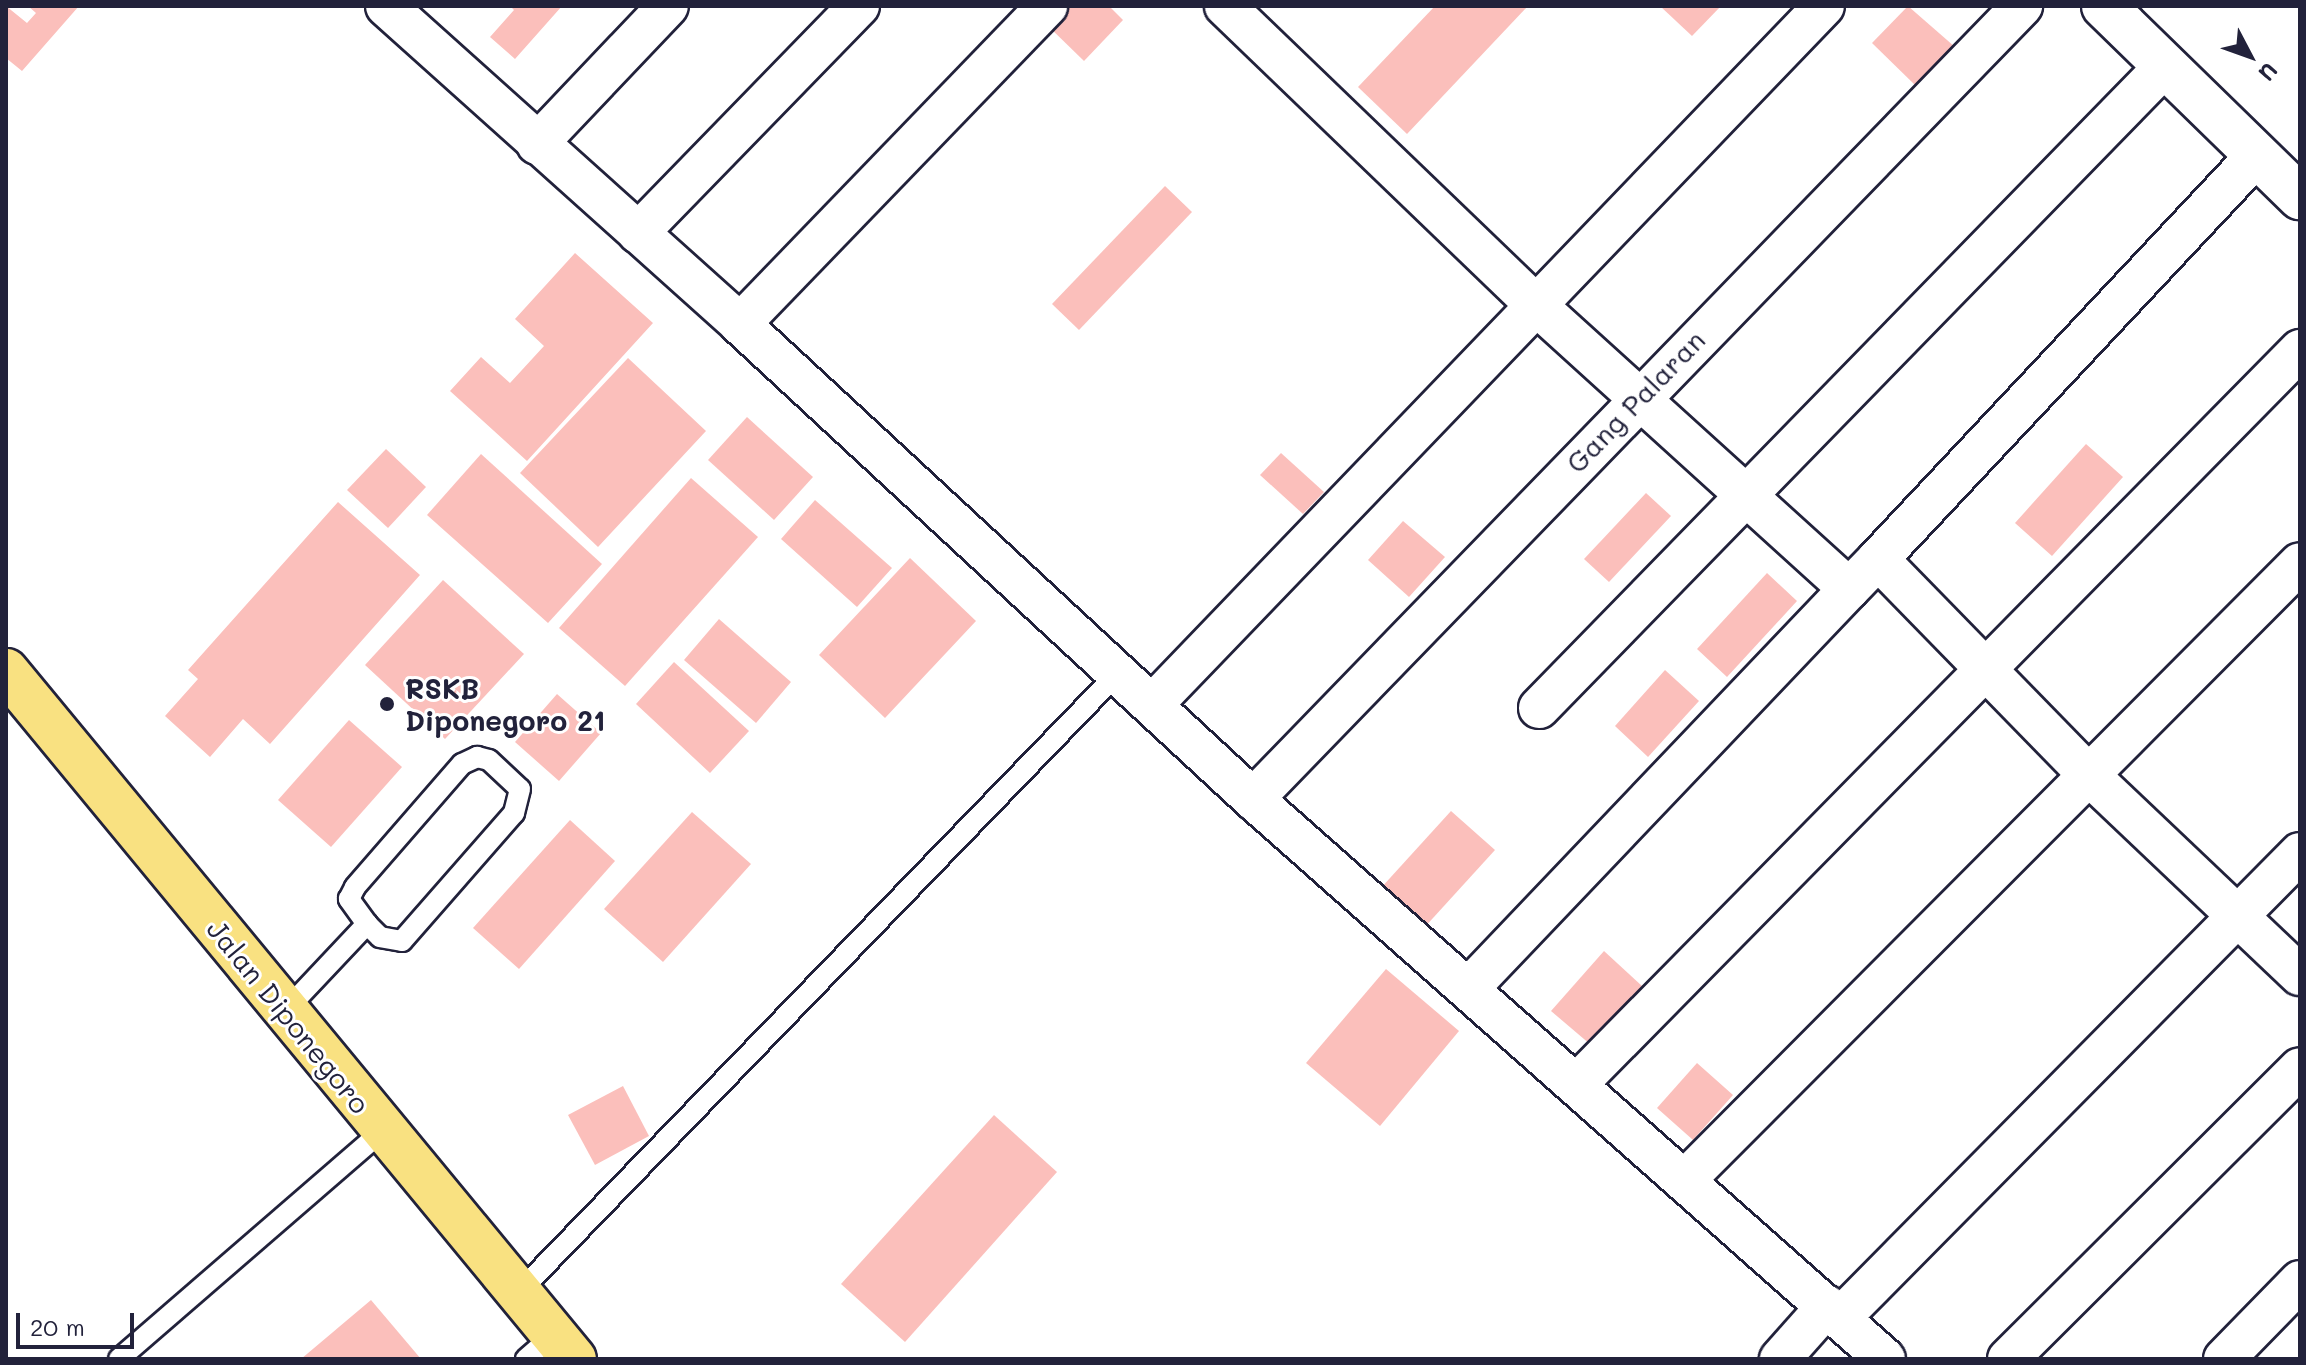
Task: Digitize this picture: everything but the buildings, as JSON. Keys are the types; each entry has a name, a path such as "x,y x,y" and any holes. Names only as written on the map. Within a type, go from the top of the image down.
{"highway":[{"name":"Jalan Diponegoro","path":"6,671 518,1293 551,1351"}],"street":[{"path":"386,6 740,324 1253,799 1885,1359"},
{"path":"537,144 668,6"},
{"path":"638,233 859,6"},
{"path":"740,324 1047,6"},
{"path":"1153,704 1824,6"},
{"name":"Gang Palaran","path":"1253,799 1638,397 2022,6"},
{"path":"2104,6 2299,195"},
{"path":"1238,10 1535,304 1849,589"},
{"path":"1539,708 2166,65"},
{"path":"1468,989 2257,155"},
{"path":"1576,1085 2300,350"},
{"path":"1878,559 2090,776 2300,975"},
{"path":"1685,1180 2300,563"},
{"path":"1780,1359 1834,1312 2300,853"},
{"path":"2008,1359 2300,1068"},
{"path":"2224,1359 2300,1281"}],"lane":[{"path":"518,1293 1118,673"},
{"path":"477,757 489,760 520,789 514,813 402,941 380,937 367,924 349,899 355,887 462,764 477,757"},
{"path":"285,1011 367,924"},
{"path":"119,1359 383,1130"}],"place":[{"name":"RSKB Diponegoro 21","path":"387,704"}]}
